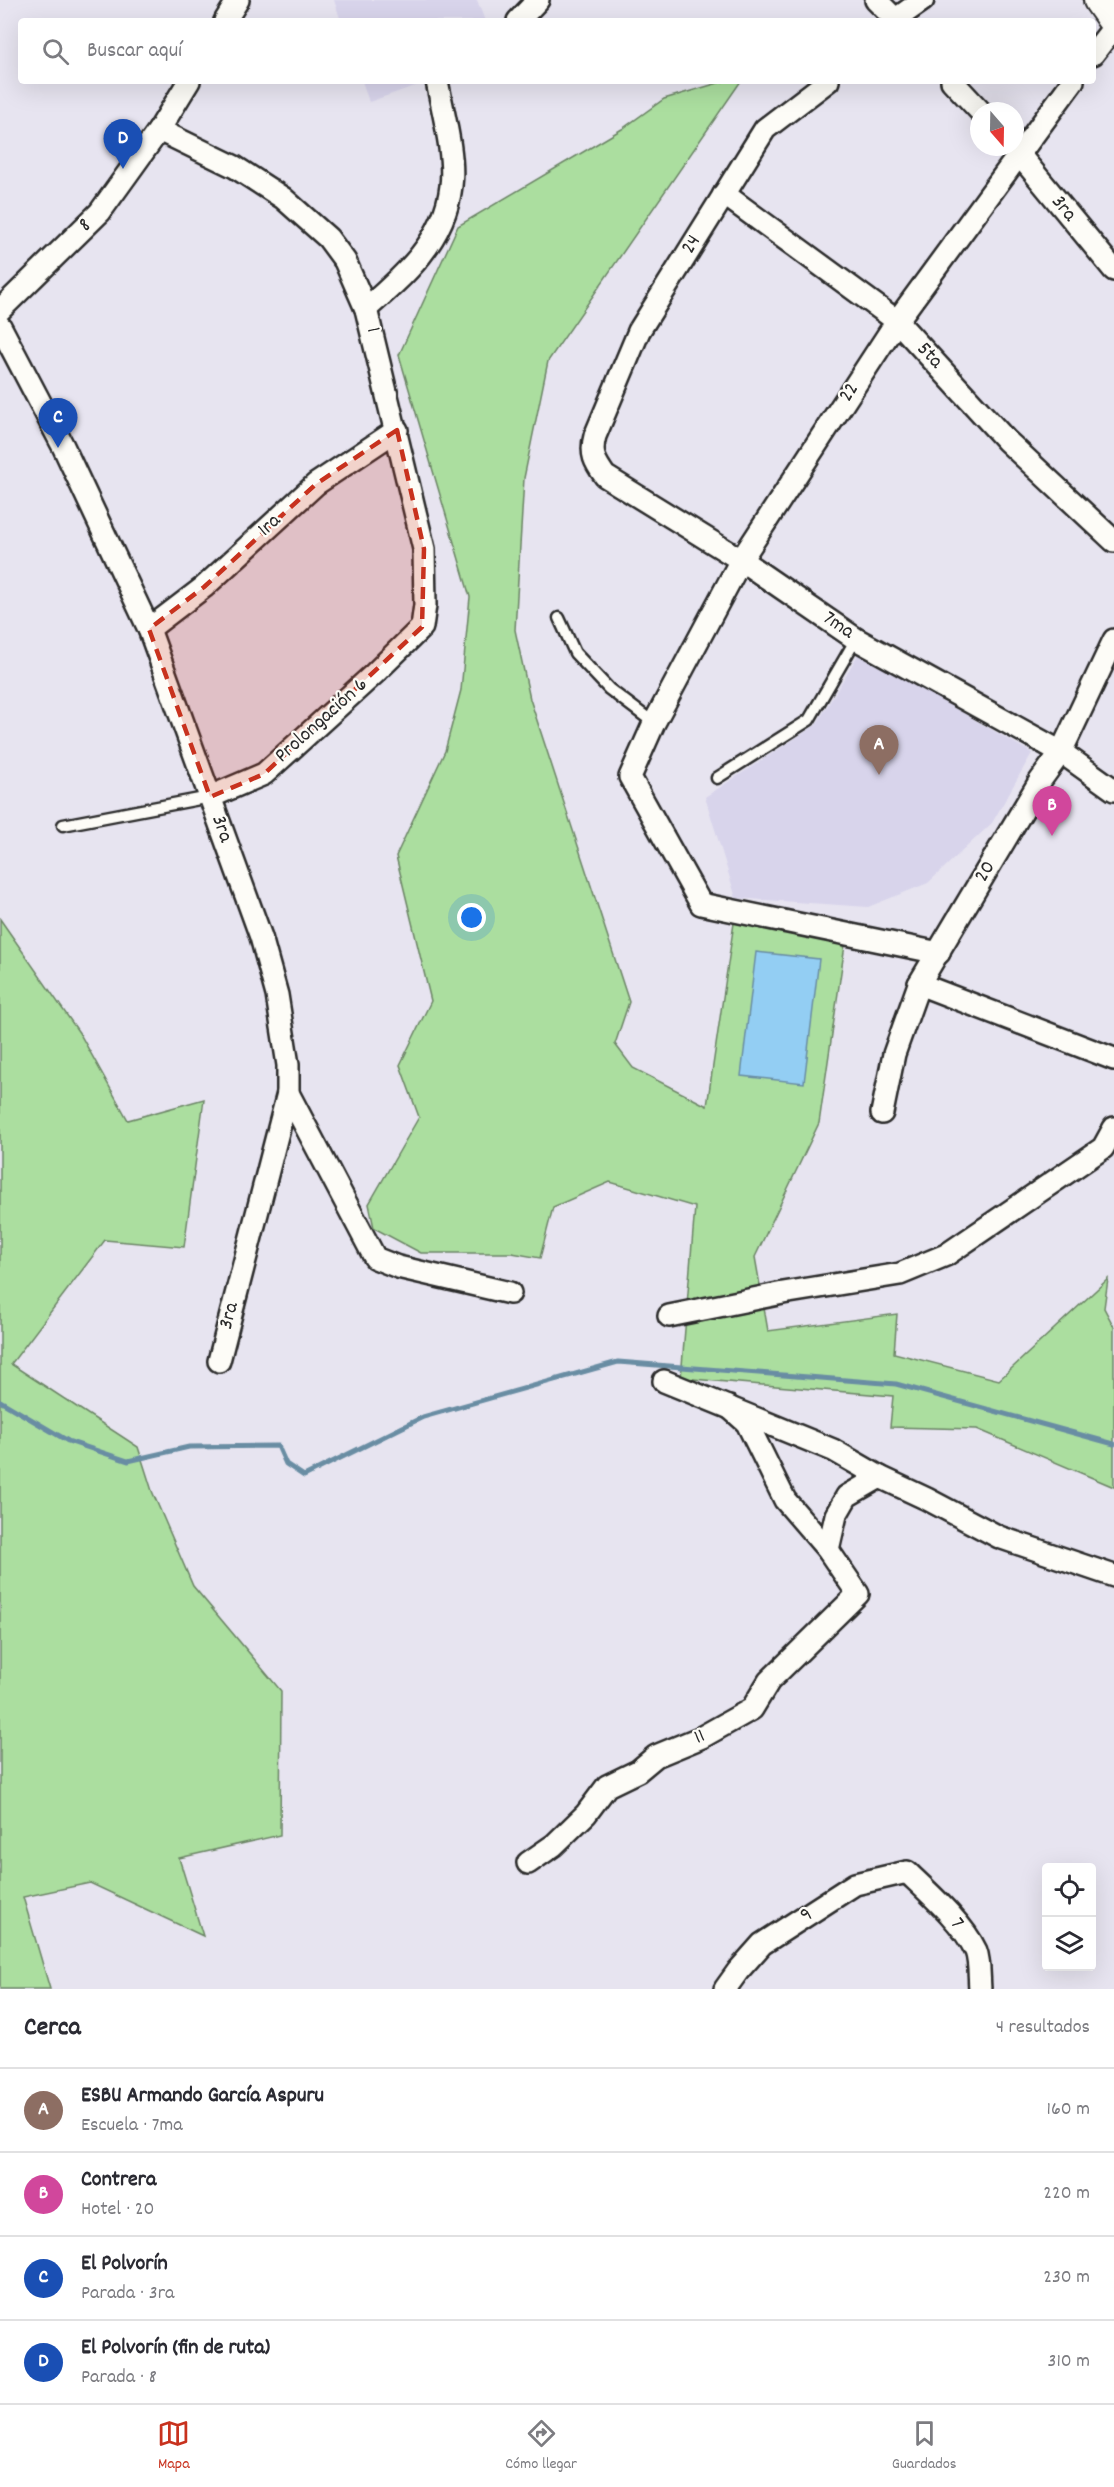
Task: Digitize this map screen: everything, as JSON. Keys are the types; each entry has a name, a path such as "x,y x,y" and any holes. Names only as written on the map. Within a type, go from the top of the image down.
{"street":[{"path":"227,18 238,0"},
{"path":"521,18 538,0"},
{"path":"876,0 893,18"},
{"path":"898,18 923,0"},
{"path":"1100,0 1114,20"},
{"path":"1096,50 1114,27"},
{"name":"8","path":"0,310 100,212 159,130 187,84"},
{"path":"366,309 401,278 416,261 435,236 445,214 452,185 449,147 438,84"},
{"name":"24","path":"595,436 639,331 765,129 824,84"},
{"path":"955,84 972,102"},
{"name":"22","path":"1024,140 1071,84"},
{"name":"1","path":"159,130 235,167 283,198 328,238 345,261 366,309 424,549 425,605 422,627"},
{"name":"22","path":"939,953 701,904 630,777 654,723 741,561 897,321 1012,156"},
{"name":"3ra","path":"1021,156 1114,270"},
{"name":"5ta","path":"724,194 897,321 1006,440 1114,541"},
{"name":"3ra","path":"0,326 63,446 149,629 261,937 277,995 288,1065 288,1094 219,1361"},
{"name":"1ra","path":"149,629 204,587 316,484 397,430"},
{"name":"7ma","path":"595,436 592,446 593,458 605,476 741,561 856,639 1061,752 1114,790"},
{"name":"Prolongación 6","path":"210,797 264,774 422,627"},
{"name":"20","path":"882,1113 894,1054 919,984 1040,781 1061,752 1114,640"},
{"path":"919,984 1114,1059"},
{"path":"288,1094 375,1258 398,1267 510,1293"},
{"path":"669,1316 783,1293 900,1274 946,1255 1109,1154 1114,1128"},
{"path":"664,1380 833,1450 880,1477 999,1537 1114,1576"},
{"path":"729,1407 747,1424 784,1500 828,1550"},
{"path":"828,1550 836,1515 847,1496 880,1477"},
{"name":"11","path":"528,1863 554,1845 586,1814 607,1786 638,1771 656,1756 702,1737 752,1708 769,1681 858,1594 828,1550"},
{"name":"9","path":"725,1989 762,1944 855,1884 907,1872"},
{"name":"7","path":"907,1872 932,1894 976,1952 980,1989"}],"lane":[{"path":"559,618 575,653 609,689 654,723"},
{"path":"717,778 809,720 856,639"},
{"path":"63,825 210,797"}],"highlighted area":[{"path":"397,430 424,549 422,627 264,774 210,797 149,629 204,587 316,484"}],"shaded area":[{"path":"334,0 477,0 484,18 340,18"},
{"path":"363,84 420,84 369,102"},
{"path":"859,653 1032,753 992,823 928,883 868,907 736,898 705,797 816,725"}],"green space":[{"path":"715,84 739,84 548,361 524,478 515,630 530,699 629,1002 615,1044 633,1068 707,1106 734,923 846,938 819,1123 755,1257 768,1331 897,1314 894,1353 999,1380 1108,1279 1104,1308 1114,1327 1114,1487 977,1429 890,1427 893,1396 681,1378 695,1207 610,1182 553,1207 540,1258 512,1253 421,1253 374,1228 369,1204 419,1117 400,1065 431,1001 396,856 445,751 461,690 470,597 399,355 458,226 622,129 664,99"},
{"path":"0,919 80,1034 128,1120 204,1099 184,1247 105,1240 11,1364 138,1447 152,1491 193,1586 281,1691 280,1835 179,1858 203,1936 90,1883 23,1897 50,1989 0,1989"}],"water":[{"path":"756,952 819,959 804,1083 741,1076"}],"waterway":[{"path":"0,1401 68,1441 128,1461 189,1447 278,1446 286,1464 304,1476 423,1417 618,1362 896,1384 1114,1444"}],"place":[{"name":"El Polvorín (fin de ruta)","path":"123,169"},
{"name":"El Polvorín","path":"58,448"},
{"name":"ESBU Armando García Aspuru","path":"879,775"},
{"name":"Contrera","path":"1052,836"}]}
